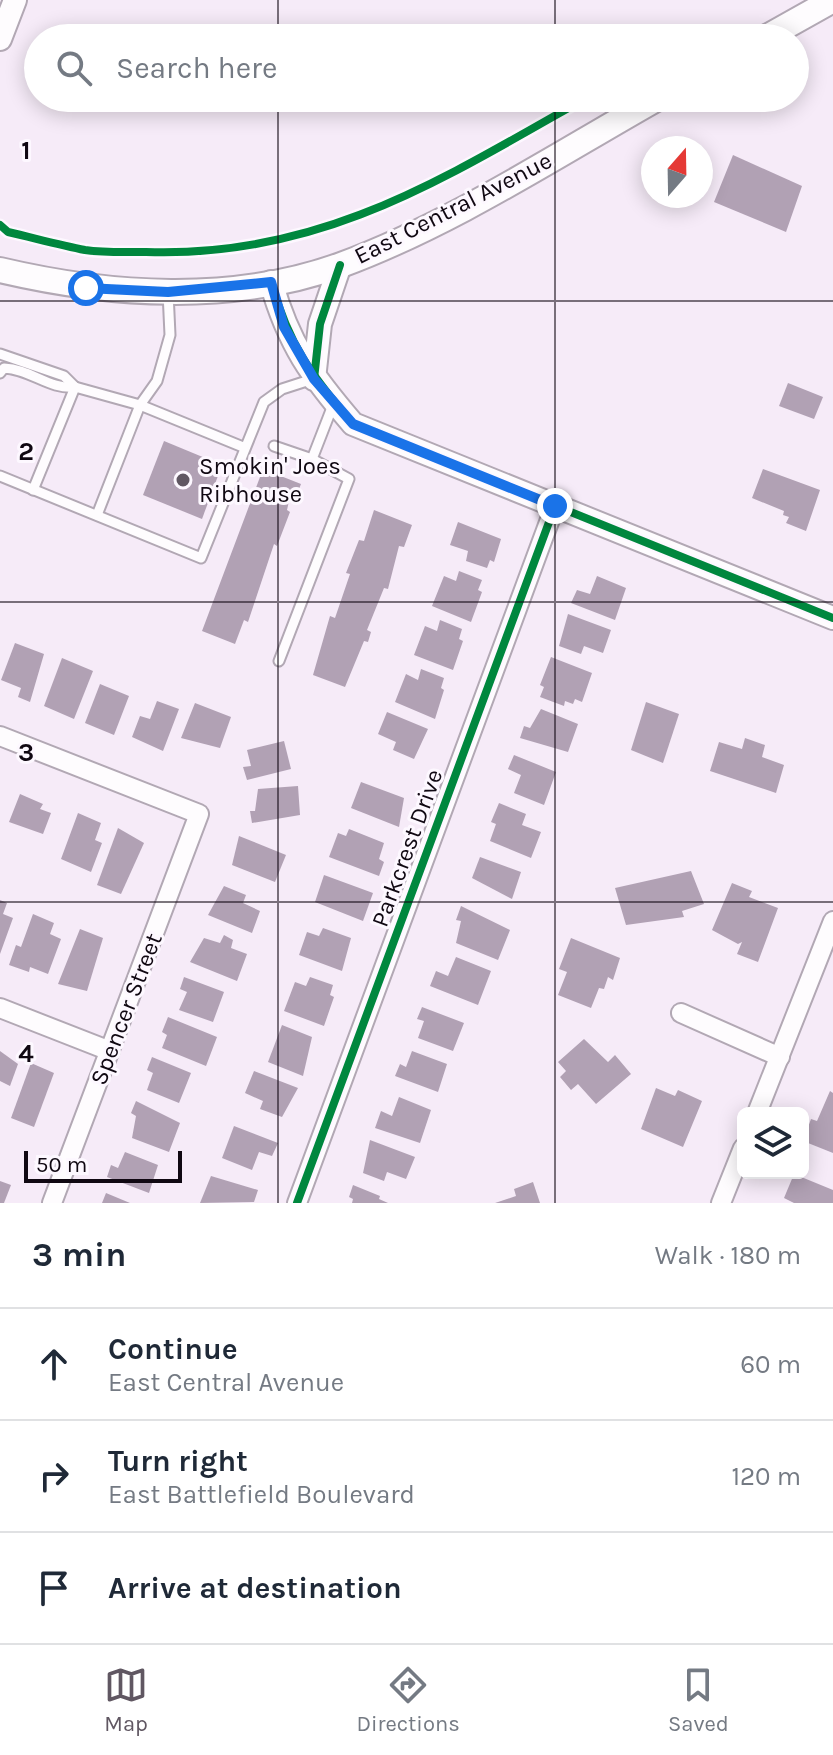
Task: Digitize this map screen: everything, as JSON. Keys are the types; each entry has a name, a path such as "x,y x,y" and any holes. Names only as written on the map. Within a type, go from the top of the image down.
{"main road":[{"path":"790,24 833,0"},
{"name":"East Central Avenue","path":"0,270 86,288 168,292 271,282 340,265 441,219 633,112"}],"street":[{"path":"0,39 15,0"},
{"path":"314,379 320,324 340,265"},
{"path":"271,282 284,327 314,379 353,424 833,618"},
{"name":"Parkcrest Drive","path":"297,1203 555,506"},
{"name":"Spencer Street","path":"0,736 199,814 52,1203"},
{"path":"759,1107 833,921"},
{"path":"0,1008 110,1051"},
{"path":"681,1013 780,1057"},
{"path":"721,1203 737,1163"}],"lane":[{"path":"97,515 140,405 157,381 170,335 168,292"},
{"path":"0,354 64,376 75,387"},
{"path":"0,373 4,368 19,369 62,389 75,387 140,405 243,447"},
{"path":"0,477 201,558 243,447 264,402 282,389 314,379"},
{"path":"33,490 75,387"},
{"path":"312,459 335,402"},
{"path":"274,446 312,459 349,479 279,661"}],"building":[{"path":"733,155 802,186 786,232 714,202"},
{"path":"788,383 823,397 814,419 779,406"},
{"name":"Smokin' Joes Ribhouse","path":"164,441 222,465 202,519 143,495"},
{"path":"263,469 301,484 294,502 289,501 287,510 290,512 277,546 274,544 248,622 244,620 235,644 202,631"},
{"path":"763,469 820,490 806,531 786,523 789,517 783,515 784,511 752,498"},
{"path":"374,510 412,525 404,547 399,546 388,589 384,588 367,630 371,632 368,642 364,641 345,687 313,675 330,616 335,618 350,574 346,573 359,540 364,541"},
{"path":"458,522 501,539 494,562 490,560 487,568 466,561 468,551 450,545"},
{"path":"459,571 482,580 478,590 482,592 471,622 432,606 444,576 456,581"},
{"path":"597,576 626,588 615,620 571,603 577,590 590,594"},
{"path":"568,614 611,630 603,653 584,646 581,654 559,646"},
{"path":"440,620 462,629 459,639 463,641 453,670 414,655 425,626 437,631"},
{"path":"15,643 44,654 30,702 18,697 21,688 1,680"},
{"path":"551,657 592,673 582,702 575,699 573,704 565,701 564,706 540,697 544,687 540,685"},
{"path":"62,658 93,671 74,719 44,706"},
{"path":"421,669 444,678 441,688 444,690 435,719 395,702 406,674 418,680"},
{"path":"100,684 129,696 114,735 85,723"},
{"path":"157,701 179,709 163,751 132,737 140,716 150,719"},
{"path":"646,702 679,714 663,763 631,750"},
{"path":"195,703 231,717 220,748 181,738"},
{"path":"541,709 578,724 568,752 520,738 524,726 530,728"},
{"path":"387,712 428,729 414,759 393,750 396,742 378,734"},
{"path":"745,738 765,745 762,757 784,765 776,793 710,771 719,742 742,749"},
{"path":"284,741 291,769 247,780 243,767 251,766 247,750"},
{"path":"514,755 556,772 544,805 514,793 521,775 508,769"},
{"path":"361,782 404,798 399,827 351,808"},
{"path":"298,786 300,815 252,823 250,811 255,811 258,789"},
{"path":"20,794 43,804 40,809 51,813 43,834 9,822"},
{"path":"499,803 526,814 522,825 541,832 531,858 490,841 496,824 491,822"},
{"path":"78,813 101,823 95,840 102,843 91,872 61,859"},
{"path":"118,828 144,843 121,894 97,885"},
{"path":"349,829 384,843 379,859 384,862 379,876 329,857 338,833 346,836"},
{"path":"239,836 286,855 275,882 232,865"},
{"path":"480,857 521,872 512,899 472,878"},
{"path":"691,871 704,904 682,911 684,917 626,925 615,888"},
{"path":"324,875 373,893 363,921 315,902"},
{"path":"732,883 752,891 749,897 778,908 758,962 737,954 742,942 738,944 712,930"},
{"path":"224,886 246,895 243,903 260,911 252,933 208,915"},
{"path":"0,900 7,903 3,914 13,918 0,954"},
{"path":"461,906 510,930 498,960 456,943 461,921 456,920"},
{"path":"33,914 54,923 50,934 61,939 48,974 30,967 29,972 9,965 16,945 21,947"},
{"path":"323,928 351,938 342,971 299,955 307,932 319,936"},
{"path":"80,929 103,938 87,991 58,984"},
{"path":"224,935 233,940 231,948 247,954 237,981 190,962 204,938 220,943"},
{"path":"571,938 620,958 613,980 608,977 604,989 599,988 591,1008 558,995 567,972 559,969"},
{"path":"456,957 491,971 478,1005 430,986 436,971 448,976"},
{"path":"184,977 224,992 213,1022 179,1010 187,992 180,989"},
{"path":"310,977 333,985 330,995 334,997 324,1026 284,1011 295,982 306,986"},
{"path":"422,1007 464,1023 453,1051 418,1038 424,1021 417,1019"},
{"path":"168,1017 217,1037 206,1066 162,1048 167,1035 162,1032"},
{"path":"282,1025 312,1037 303,1076 268,1062"},
{"path":"584,1039 608,1062 615,1055 631,1074 596,1104 578,1084 571,1090 560,1077 566,1071 558,1062"},
{"path":"0,1051 18,1064 10,1086 0,1081"},
{"path":"412,1051 447,1064 438,1092 395,1076 400,1064 406,1067"},
{"path":"152,1057 191,1073 179,1103 147,1090 153,1073 147,1070"},
{"path":"31,1063 54,1073 34,1127 11,1118"},
{"path":"254,1071 298,1088 282,1117 260,1109 263,1101 245,1093"},
{"path":"656,1088 675,1096 678,1090 702,1101 683,1147 641,1129"},
{"path":"830,1091 833,1093 833,1153 809,1143 809,1124 811,1119 817,1121"},
{"path":"399,1097 431,1110 420,1143 375,1128 381,1111 392,1116"},
{"path":"136,1101 180,1123 169,1152 132,1138 136,1116 131,1113"},
{"path":"234,1126 278,1143 272,1156 259,1152 252,1170 222,1158"},
{"path":"370,1140 415,1157 406,1179 387,1172 384,1181 363,1173"},
{"path":"125,1152 158,1165 149,1193 107,1177 111,1165 118,1168"},
{"path":"211,1176 258,1190 254,1202 200,1203"},
{"path":"792,1179 806,1179 833,1190 833,1203 794,1203 784,1198"},
{"path":"0,1181 11,1185 4,1203 0,1203"},
{"path":"533,1182 540,1203 495,1203 516,1196 514,1189"},
{"path":"353,1185 380,1196 379,1199 388,1203 352,1203 353,1199 349,1197"},
{"path":"106,1193 130,1203 102,1203"}],"cycle path":[{"path":"0,225 8,232 100,252 209,250 268,242 323,228 377,208 481,158 562,112"},
{"path":"314,379 320,324 340,265"},
{"path":"271,282 286,324 303,358 353,424 833,618"},
{"path":"297,1203 555,506"}],"place":[{"name":"Smokin' Joes Ribhouse","path":"183,480"}],"route":[{"path":"86,288 168,292 232,289 271,282 284,327 314,379 353,424 555,506"}]}
